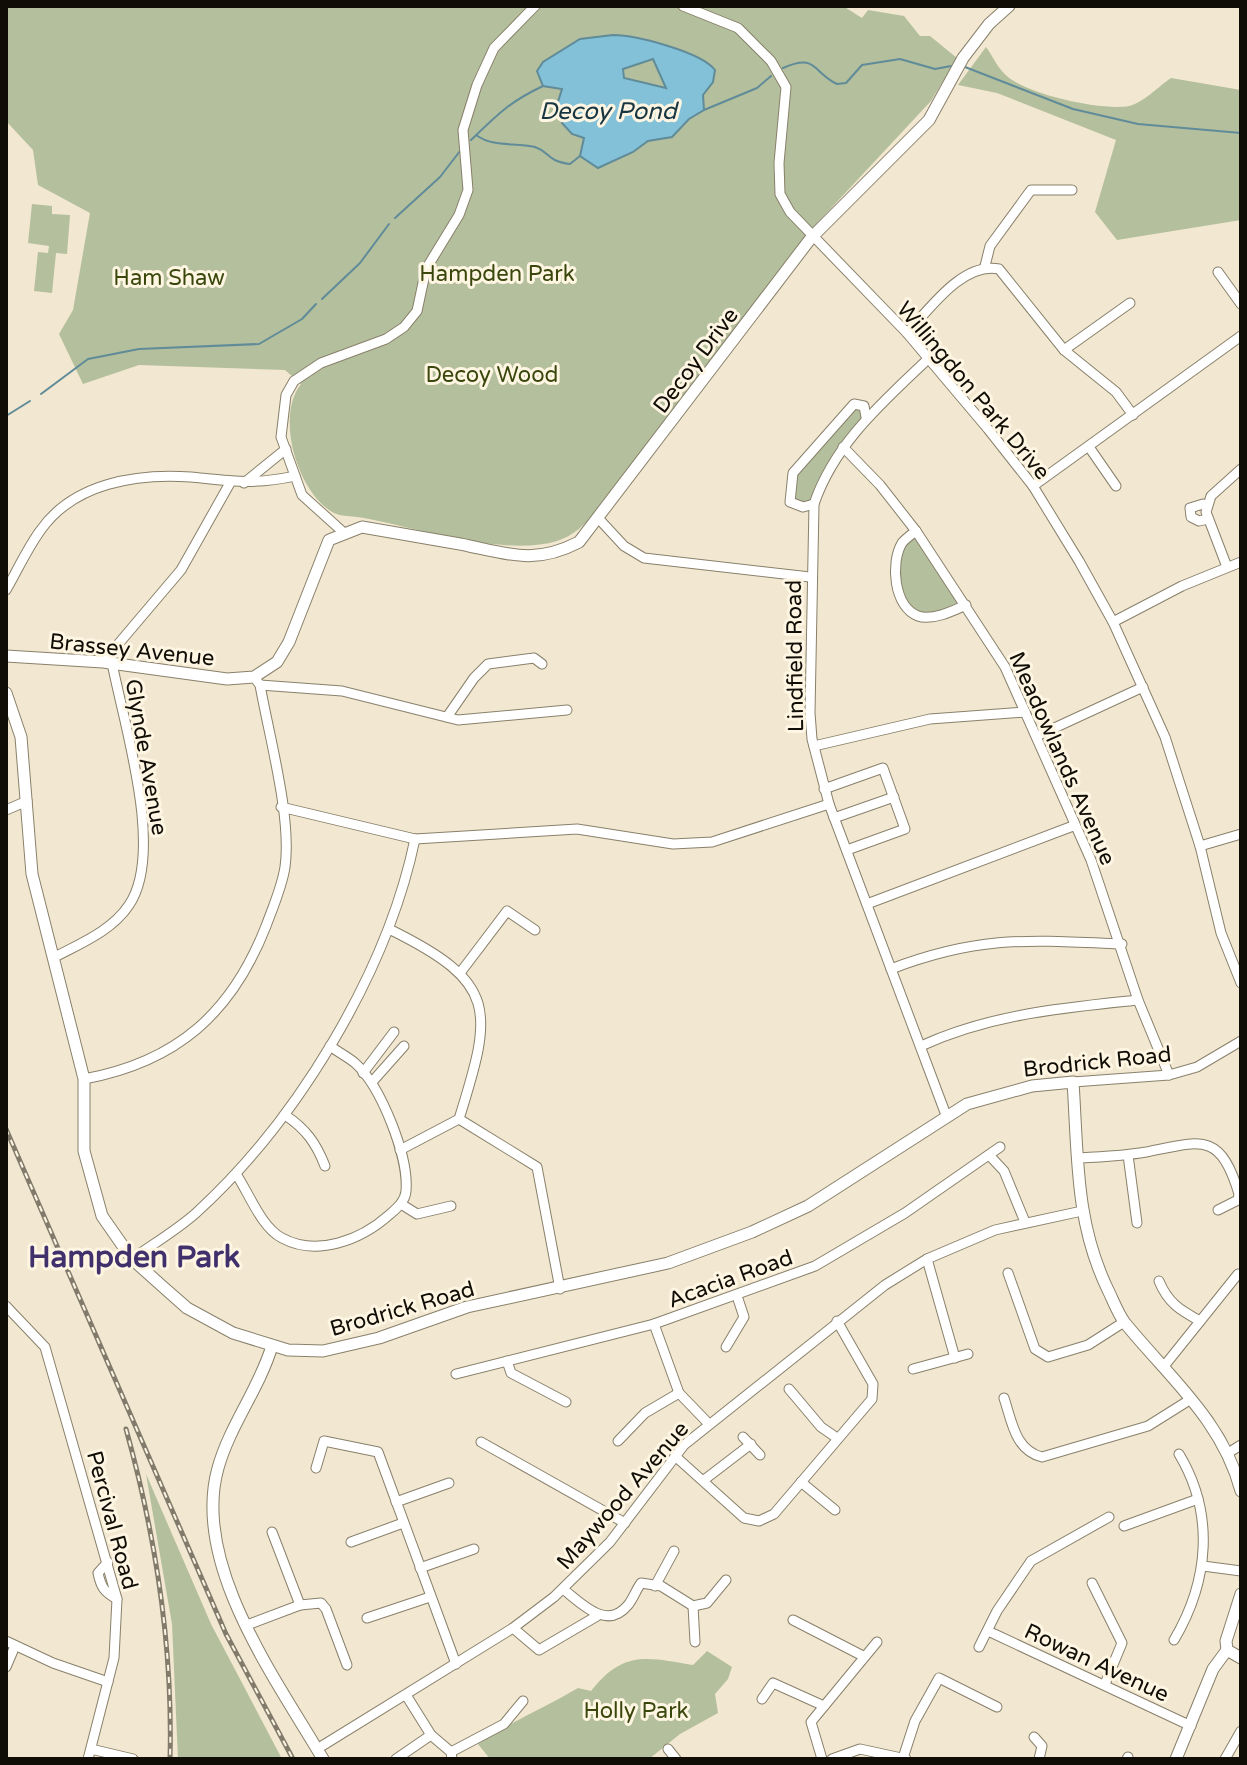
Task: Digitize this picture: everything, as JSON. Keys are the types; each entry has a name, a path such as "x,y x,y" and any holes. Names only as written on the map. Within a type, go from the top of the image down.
{"street":[{"path":"343,532 302,495 286,449 281,416 294,381 321,363 386,339 404,327 417,311 426,269 459,215 468,190 463,130 477,85 494,48 535,6"},
{"name":"Willingdon Park Drive","path":"683,6 738,28 771,61 786,87 780,121 780,194 811,238 907,333 1033,486 1113,622 1165,737 1200,846 1221,933 1241,983"},
{"name":"Decoy Drive","path":"257,681 277,662 289,642 329,540 343,532 362,527 466,545 501,555 534,557 559,553 579,542 811,238 929,120 963,58 989,24 1009,6"},
{"path":"985,266 990,246 1031,190 1072,190"},
{"path":"907,333 955,284 985,266 999,269 1011,280 1064,350 1116,392 1133,415"},
{"path":"1218,272 1241,304"},
{"path":"1064,350 1130,303"},
{"path":"1033,486 1241,336"},
{"name":"Lindfield Road","path":"928,359 866,417 825,473 814,504 810,577 814,746 834,818 946,1115"},
{"path":"814,504 803,507 790,502 793,473 854,404 864,406 866,417"},
{"name":"Meadowlands Avenue","path":"843,447 880,485 916,531 1005,667 1073,826 1091,860 1122,944 1138,1000 1169,1075"},
{"path":"1089,447 1116,486"},
{"path":"244,483 286,449"},
{"path":"1227,567 1208,519 1207,507 1211,496 1241,469"},
{"path":"6,590 42,528 79,496 96,487 160,476 244,483 295,476"},
{"path":"107,663 181,570 230,483"},
{"path":"1207,507 1195,505 1190,508 1191,517 1208,519"},
{"path":"599,519 624,546 644,558 810,577"},
{"path":"916,531 902,543 897,566 898,592 904,607 919,617 939,615 966,605"},
{"path":"1113,622 1241,562"},
{"name":"Brassey Avenue","path":"6,656 107,663 257,681"},
{"path":"447,717 474,678 488,664 534,658 542,664"},
{"name":"Glynde Avenue","path":"53,958 112,924 129,905 144,869 146,836 107,663"},
{"path":"84,1079 118,1073 156,1056 211,1017 228,1000 247,968 277,896 285,866 281,807 257,681 342,691 458,720 567,710"},
{"path":"1037,736 1143,687"},
{"name":"Brodrick Road","path":"6,693 10,717 24,759 32,874 84,1079 84,1151 90,1184 102,1216 132,1259 187,1308 233,1333 272,1346 303,1351 340,1348 467,1307 668,1263 752,1232 832,1193 946,1115 999,1093 1073,1082 1169,1075 1197,1067 1241,1041"},
{"path":"814,746 930,719 1025,712"},
{"path":"824,789 883,768 894,797 905,829 847,850"},
{"path":"834,818 894,797"},
{"path":"6,810 27,801"},
{"path":"281,807 415,839 577,829 649,843 712,842 829,804"},
{"path":"867,904 1073,826"},
{"path":"1200,846 1241,834"},
{"path":"132,1259 193,1216 236,1174 285,1115 330,1046 389,929 407,879 415,839"},
{"path":"460,973 507,911 535,930"},
{"path":"389,929 434,951 460,973 474,988 483,1019 482,1038 459,1119 400,1150"},
{"path":"891,969 939,951 998,941 1122,944"},
{"path":"921,1046 966,1027 1010,1015 1138,1000"},
{"path":"363,1073 394,1032"},
{"path":"236,1174 266,1223 280,1237 304,1246 336,1244 357,1237 401,1204 406,1194 400,1150 372,1082 356,1064 330,1046"},
{"path":"372,1082 404,1046"},
{"path":"1073,1082 1082,1211 1090,1253 1124,1322 1165,1365 1228,1453 1241,1491"},
{"path":"285,1115 301,1125 314,1140 325,1166"},
{"path":"459,1119 537,1167 560,1289"},
{"path":"1078,1158 1128,1155 1175,1143 1202,1142 1225,1156 1240,1200 1218,1210"},
{"name":"Acacia Road","path":"456,1374 654,1324 815,1266 905,1213 951,1178 1000,1147"},
{"path":"989,1155 1004,1171 1025,1222"},
{"path":"1128,1155 1141,1211 1137,1223"},
{"path":"401,1204 417,1214 451,1206"},
{"name":"Maywood Avenue","path":"320,1754 513,1628 563,1589 625,1523 675,1456 708,1423 837,1321 927,1259 995,1230 1082,1211"},
{"path":"927,1259 955,1358"},
{"path":"1165,1365 1239,1275 1227,1267"},
{"path":"1008,1273 1035,1349 1048,1357 1088,1345 1124,1322"},
{"path":"1159,1281 1166,1297 1200,1321"},
{"path":"726,1347 744,1317 737,1296"},
{"name":"Percival Road","path":"6,1306 45,1347 117,1599 118,1633 89,1754"},
{"path":"675,1456 744,1518 759,1521 774,1514 872,1399 873,1384 837,1321"},
{"path":"654,1324 679,1393 708,1423"},
{"path":"272,1346 263,1377 235,1423 218,1467 210,1510 214,1544 227,1587 320,1754"},
{"path":"913,1369 968,1354"},
{"path":"507,1361 511,1373 566,1402"},
{"path":"789,1389 821,1427 837,1438"},
{"path":"618,1441 645,1413 679,1393"},
{"path":"1004,1398 1020,1442 1025,1449 1042,1457 1148,1426 1191,1399"},
{"path":"704,1480 747,1440 760,1455"},
{"path":"316,1468 324,1441 378,1452 456,1664"},
{"path":"481,1442 625,1523"},
{"path":"1228,1453 1241,1445"},
{"path":"1168,1625 1177,1635 1203,1566 1204,1535 1198,1499 1179,1454"},
{"path":"801,1482 835,1510"},
{"path":"396,1502 449,1483"},
{"path":"1124,1526 1198,1499"},
{"name":"Rowan Avenue","path":"979,1647 1031,1561 1109,1517"},
{"path":"351,1542 403,1523"},
{"path":"272,1532 300,1605"},
{"path":"420,1568 474,1549"},
{"path":"655,1586 674,1551"},
{"path":"1203,1566 1241,1571"},
{"path":"513,1628 539,1650 597,1616 614,1616 627,1606 641,1583 655,1586 693,1606 707,1603 726,1580"},
{"path":"1092,1583 1122,1643 1105,1684"},
{"path":"563,1589 597,1616"},
{"path":"1176,1759 1213,1669 1227,1650 1226,1641 1241,1594"},
{"path":"367,1618 430,1597"},
{"path":"247,1625 300,1605 321,1603 347,1665"},
{"path":"693,1606 695,1642"},
{"path":"793,1620 863,1656"},
{"name":"Rowan Avenue","path":"988,1631 1191,1726"},
{"path":"822,1759 811,1722 877,1642"},
{"path":"6,1667 10,1643 108,1682"},
{"path":"1227,1650 1241,1658"},
{"path":"832,1759 860,1749 877,1755 904,1758 915,1721 939,1678 997,1707"},
{"path":"762,1699 773,1683 824,1706"},
{"path":"406,1695 431,1735 451,1756 504,1724 523,1701"},
{"path":"1225,1759 1241,1731"},
{"path":"396,1759 431,1735"},
{"path":"1034,1737 1042,1746 1039,1759"},
{"path":"668,1749 676,1759"},
{"path":"89,1754 133,1759"}],"green space":[{"name":"Hampden Park","path":"6,6 843,6 862,18 868,10 904,16 920,36 930,36 957,58 931,101 807,234 596,513 563,539 512,546 341,515 321,503 300,472 294,453 290,415 293,398 301,384 285,370 139,365 83,384 59,334 73,310 90,213 38,185 33,150 6,121"},
{"path":"986,47 1001,70 1018,84 1084,104 1129,106 1171,78 1241,90 1241,220 1117,240 1095,212 1116,140 997,93 958,85"},
{"path":"32,204 52,206 52,214 70,215 67,254 56,253 52,293 34,291 38,252 48,253 49,246 28,243"},
{"path":"854,404 864,406 866,417 814,504 790,502 793,473"},
{"path":"916,531 966,605 919,617 898,592 902,543"},
{"path":"146,1474 211,1624 282,1759 178,1759 172,1624"},
{"name":"Holly Park","path":"707,1651 732,1667 728,1679 715,1694 718,1713 680,1734 649,1759 490,1759 478,1744 578,1688 591,1691 603,1678 625,1663 649,1659 693,1665"}],"water":[{"name":"Decoy Pond","path":"613,35 652,41 708,63 715,70 713,82 703,95 704,110 689,119 672,137 648,141 633,152 598,168 580,156 584,138 572,134 562,123 567,114 557,105 562,89 543,86 537,71 543,62 580,39","holes":["653,59 666,88 624,78 623,69"]}],"waterway":[{"path":"783,68 808,63 837,84 846,83 862,65 900,59 935,69 951,66"},
{"path":"965,67 1073,109 1138,124 1241,133"},
{"path":"704,110 757,88 771,76"},
{"path":"471,140 504,110 543,86"},
{"path":"476,135 497,143 535,147 562,163 570,164 580,156"},
{"path":"395,218 440,177 460,151"},
{"path":"322,299 360,263 389,224"},
{"path":"41,394 88,359 139,349 259,344 302,319 316,304"},
{"path":"6,416 30,401"}],"railway":[{"path":"6,1129 226,1634 293,1759"},
{"path":"126,1429 146,1510 160,1592 169,1675 170,1759"}],"district":[{"name":"Hampden Park","path":"134,1257"}],"park label":[{"name":"Ham Shaw","path":"169,277"},
{"name":"Decoy Wood","path":"492,374"}]}
